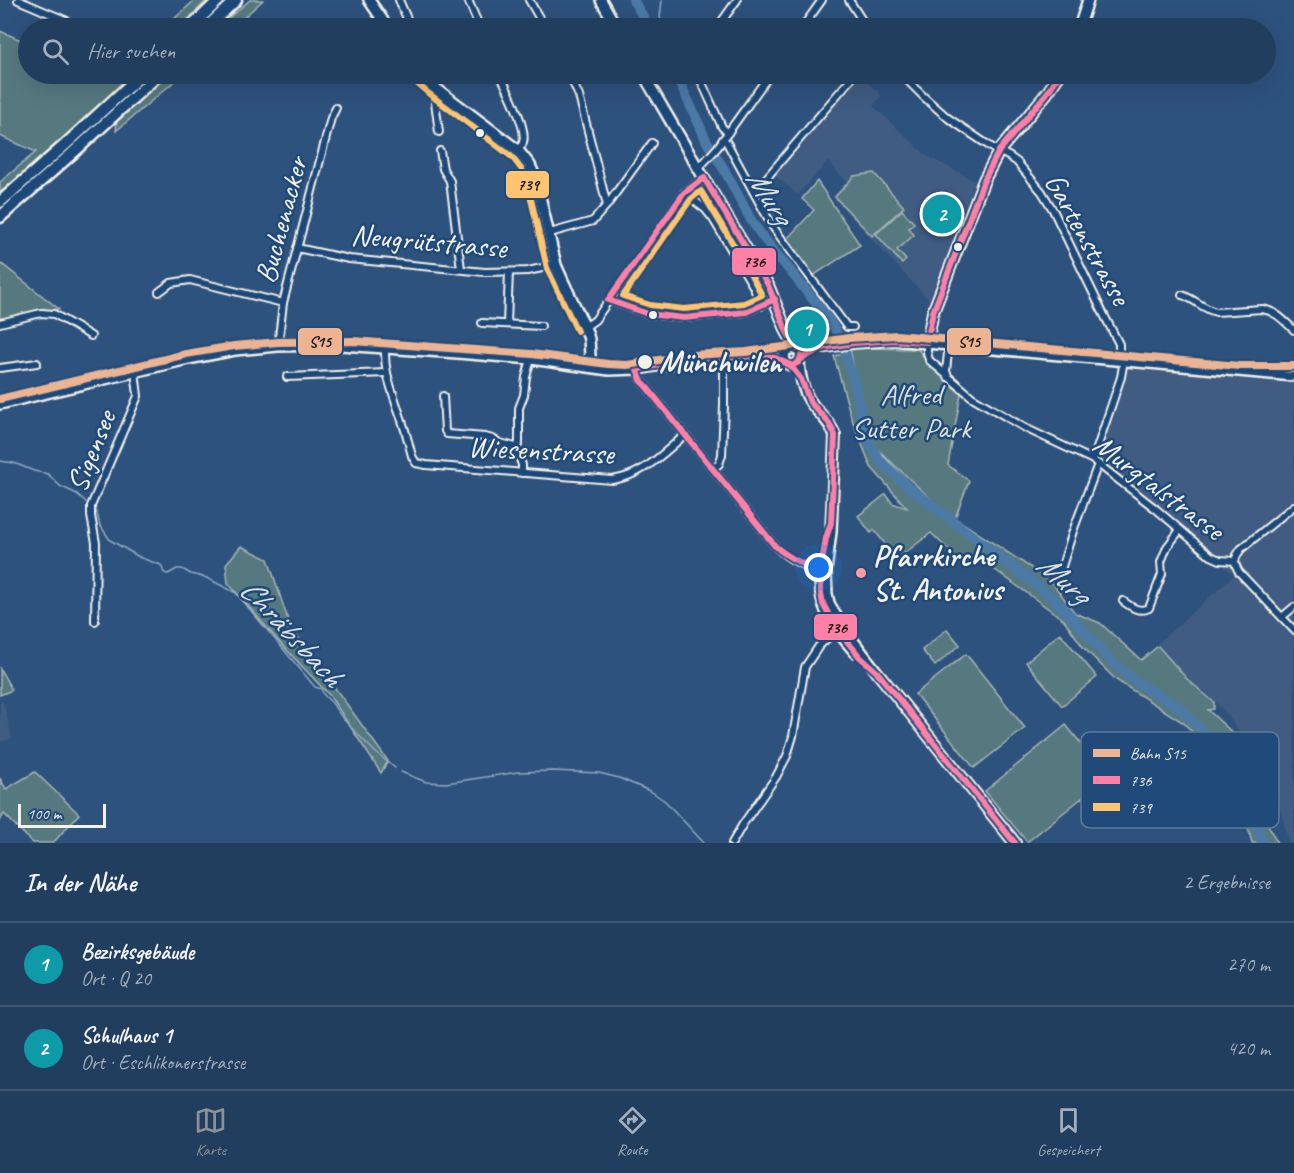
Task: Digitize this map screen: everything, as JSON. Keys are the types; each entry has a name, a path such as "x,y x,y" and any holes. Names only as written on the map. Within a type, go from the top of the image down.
{"highway":[{"path":"200,18 219,0"},
{"path":"217,18 236,0"},
{"path":"0,202 131,84"},
{"path":"0,217 148,84"}],"main road":[{"path":"369,0 381,18"},
{"path":"601,0 611,18"},
{"path":"1082,18 1088,0"},
{"path":"435,84 518,150 533,171 556,265 585,327 590,344 589,367"},
{"path":"649,84 775,299 810,402 827,420 835,435 831,523 823,570 828,598 839,627 1015,843"},
{"path":"927,342 933,312 984,180 999,151 1053,84"},
{"path":"0,404 200,357 278,346 341,345 385,348 531,359 609,370 636,369 696,359 793,356 833,346 893,340 1294,376"}],"street":[{"path":"18,0 60,18"},
{"path":"399,0 407,18"},
{"path":"468,0 476,18"},
{"path":"529,0 539,18"},
{"path":"724,18 737,0"},
{"path":"809,18 822,0"},
{"path":"849,0 861,18"},
{"path":"428,84 439,132"},
{"path":"504,84 522,123 524,137 518,150"},
{"path":"574,84 579,96 607,206"},
{"path":"703,84 722,127 728,133"},
{"path":"698,169 708,160 763,84"},
{"path":"753,191 846,84"},
{"name":"Gartenstrasse","path":"911,84 948,118 1017,162 1042,192 1119,344 1122,360"},
{"name":"Buchenacker","path":"278,346 282,303 331,118 336,108"},
{"path":"723,139 728,143 774,227 847,327 853,327"},
{"path":"550,233 593,221 607,206 652,143"},
{"path":"440,151 443,169 450,181 461,269"},
{"path":"585,327 592,322 684,193 704,178"},
{"path":"684,193 705,209 713,219 753,286 760,306"},
{"name":"Neugrütstrasse","path":"297,248 349,259 485,272 528,271 556,265"},
{"path":"507,324 509,272"},
{"path":"159,292 171,283 190,280 282,303"},
{"path":"1182,295 1216,312 1269,310 1294,330"},
{"path":"608,300 648,314 684,318 739,313 775,299"},
{"path":"0,323 41,314 54,314 91,336"},
{"path":"482,323 541,326"},
{"name":"Murgtalstrasse","path":"927,342 929,360 972,398 1013,422 1096,462 1213,557 1235,561 1239,572 1294,630"},
{"path":"948,377 946,371 949,344"},
{"path":"287,377 386,373 385,348"},
{"path":"713,469 719,464 722,455 724,358"},
{"path":"516,448 519,443 519,408 531,359"},
{"path":"1059,576 1121,377 1122,360"},
{"path":"0,368 37,363"},
{"path":"636,369 641,380 782,553 798,564 814,570 823,570"},
{"name":"Sigensee","path":"95,621 96,543 91,506 138,396 135,371"},
{"name":"Wiesenstrasse","path":"386,373 416,463 612,480 624,478 644,469 685,435"},
{"path":"443,396 447,434 493,439 516,448 522,465 522,473"},
{"path":"1235,561 1241,549 1294,506"},
{"path":"1123,601 1140,610 1149,608 1162,574 1161,562 1167,547 1180,530"},
{"path":"1282,617 1294,607"},
{"path":"732,843 776,777 787,756 793,736 805,667 819,646 839,627"}],"shaded area":[{"path":"850,84 869,84 882,95 873,106 927,156 975,181 930,301 832,197 847,182 828,161 798,195 773,174"},
{"path":"880,333 942,336 1235,364 1294,363 1294,373 939,340 896,337 849,340 848,337"},
{"path":"284,339 352,339 415,343 519,351 584,359 580,362 271,343 0,401 0,397 186,352"},
{"path":"1127,366 1294,382 1294,843 1289,843 1279,804 1279,732 1239,732 1227,714 1209,695 1189,681 1157,644 1234,575 1099,462"},
{"path":"3,701 12,738 0,742 0,702"}],"green space":[{"path":"195,0 207,0 189,18 175,18"},
{"path":"250,0 263,0 243,18 229,18"},
{"path":"0,31 18,39 18,84 121,84 0,197 0,182 36,152 0,136"},
{"path":"156,84 171,84 116,131 117,121"},
{"path":"874,173 904,207 872,236 835,197 854,176"},
{"path":"817,181 860,245 813,276 786,240 814,210 802,199"},
{"path":"698,188 703,190 719,213 713,216 693,196 692,191"},
{"path":"902,210 914,223 909,228 914,235 897,250 906,260 902,264 876,234"},
{"path":"0,264 3,265 59,309 0,319"},
{"name":"Alfred Sutter Park","path":"850,349 919,350 927,362 961,394 948,465 969,481 955,518 1051,581 1075,613 1100,623 1141,660 1158,646 1187,679 1214,702 1214,709 1208,710 1232,732 1192,732 1184,723 1116,680 1083,647 1064,620 980,559 962,563 931,533 897,559 874,530 871,533 858,516 886,494 892,503 907,508 871,467 851,417 834,356 849,353 869,437","holes":["871,444 872,444 932,500 912,485"]},
{"path":"241,546 268,559 290,626 388,761 381,773 330,696 228,583 226,564"},
{"path":"947,629 960,645 935,666 922,650"},
{"path":"1060,633 1097,677 1062,706 1026,662"},
{"path":"966,654 1025,728 974,768 915,694"},
{"path":"0,669 12,690 0,695"},
{"path":"1066,725 1081,744 1081,799 1027,842 985,791"},
{"path":"35,772 79,814 53,843 33,843 4,814 0,821 0,778 6,789"},
{"path":"1248,828 1270,828 1277,843 1252,843"}],"waterway":[{"name":"Murg","path":"633,0 644,18"},
{"path":"660,18 662,0"},
{"name":"Murg","path":"681,84 707,142 751,220 835,330 854,381 864,431 879,459 911,489 1049,595 1109,659 1137,683 1176,705 1203,732"},
{"name":"Chräbsbach","path":"0,461 48,474 60,486 77,494 86,502"},
{"name":"Chräbsbach","path":"94,510 110,540 141,558 161,565 164,573 168,574 182,569 207,578 236,593 315,687 321,689 343,719 375,752 395,768"},
{"name":"Chräbsbach","path":"401,772 426,782 446,783 518,772 599,773 619,778 652,792 665,801 704,843"},
{"name":"Murg","path":"1258,828 1262,843"}],"railway":[{"path":"1239,366 1294,371"}],"rail line":[{"name":"S15","path":"0,399 186,354 278,342 353,341 532,354 627,365 691,355 746,352 849,338 897,335 1239,366 1294,366"}],"transit line":[{"name":"739","path":"418,84 512,157 522,170 527,182 547,268 577,331"},
{"name":"736","path":"927,342 933,312 984,180 999,151 1053,84"},
{"name":"736","path":"704,178 768,285 787,332 797,349"},
{"name":"736","path":"608,300 684,193 704,178"},
{"name":"739","path":"701,191 762,295 744,303 684,309 650,305 623,296 691,199 701,191"},
{"name":"736","path":"608,300 648,314 684,318 746,312 775,299"},
{"name":"736","path":"801,359 822,348 853,343 893,340 927,342"},
{"name":"736","path":"637,369 697,359 759,356 775,358 792,366 799,362 801,356"},
{"name":"736","path":"790,365 801,379 810,402 829,423 835,435 831,523 821,568 823,604 834,625 860,657 877,672 1015,843"},
{"name":"736","path":"637,369 641,380 775,546 799,562 826,571"}],"place":[{"name":"Schulhaus 1","path":"942,214"},
{"name":"Bezirksgebäude","path":"807,329"},
{"name":"Münchwilen","path":"645,362"},
{"name":"Pfarrkirche St. Antonius","path":"861,573"}]}
